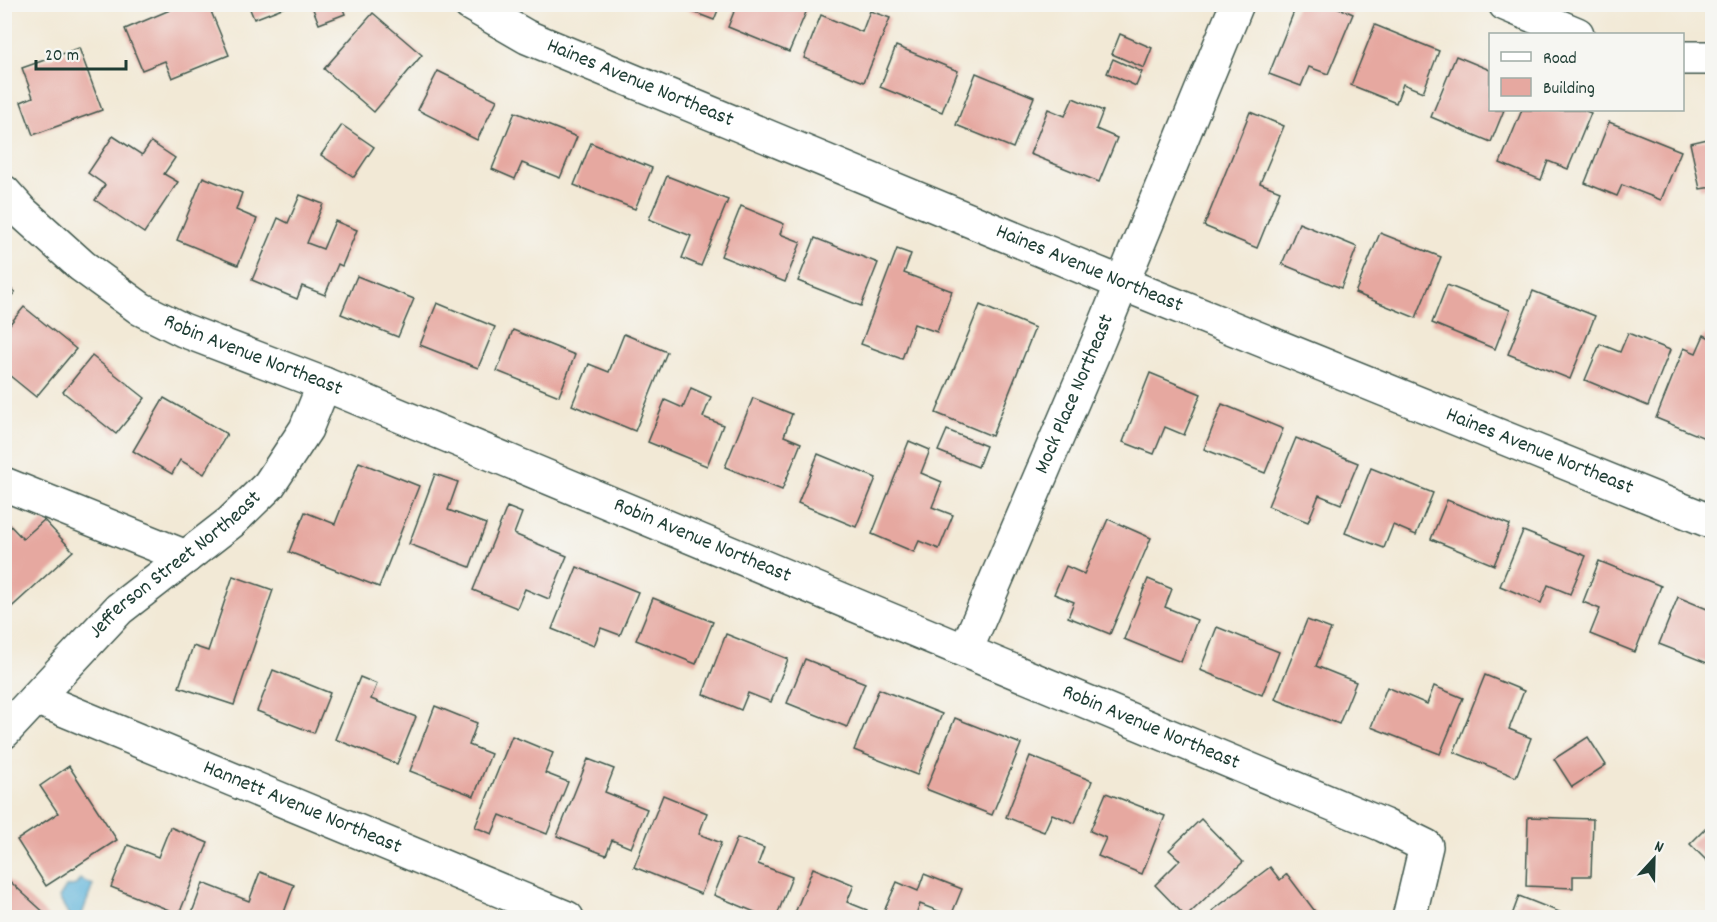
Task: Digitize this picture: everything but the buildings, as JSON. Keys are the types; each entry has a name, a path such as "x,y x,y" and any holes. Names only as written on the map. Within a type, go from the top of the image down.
{"street":[{"name":"Haines Avenue Northeast","path":"470,4 527,37 1121,283 1713,522"},
{"name":"Mock Place Northeast","path":"966,650 1237,4"},
{"path":"1505,4 1575,33"},
{"path":"1684,58 1713,58"},
{"name":"Robin Avenue Northeast","path":"4,192 22,212 82,266 141,309 183,330 324,384 966,650 1383,825 1426,846 1409,918"},
{"name":"Jefferson Street Northeast","path":"4,732 119,609 231,522 269,485 306,429 324,384"},
{"path":"4,484 186,557"},
{"name":"Hannett Avenue Northeast","path":"36,698 567,918"}],"water":[{"path":"80,879 93,885 81,917 70,917 59,898 66,887 76,885"}]}
